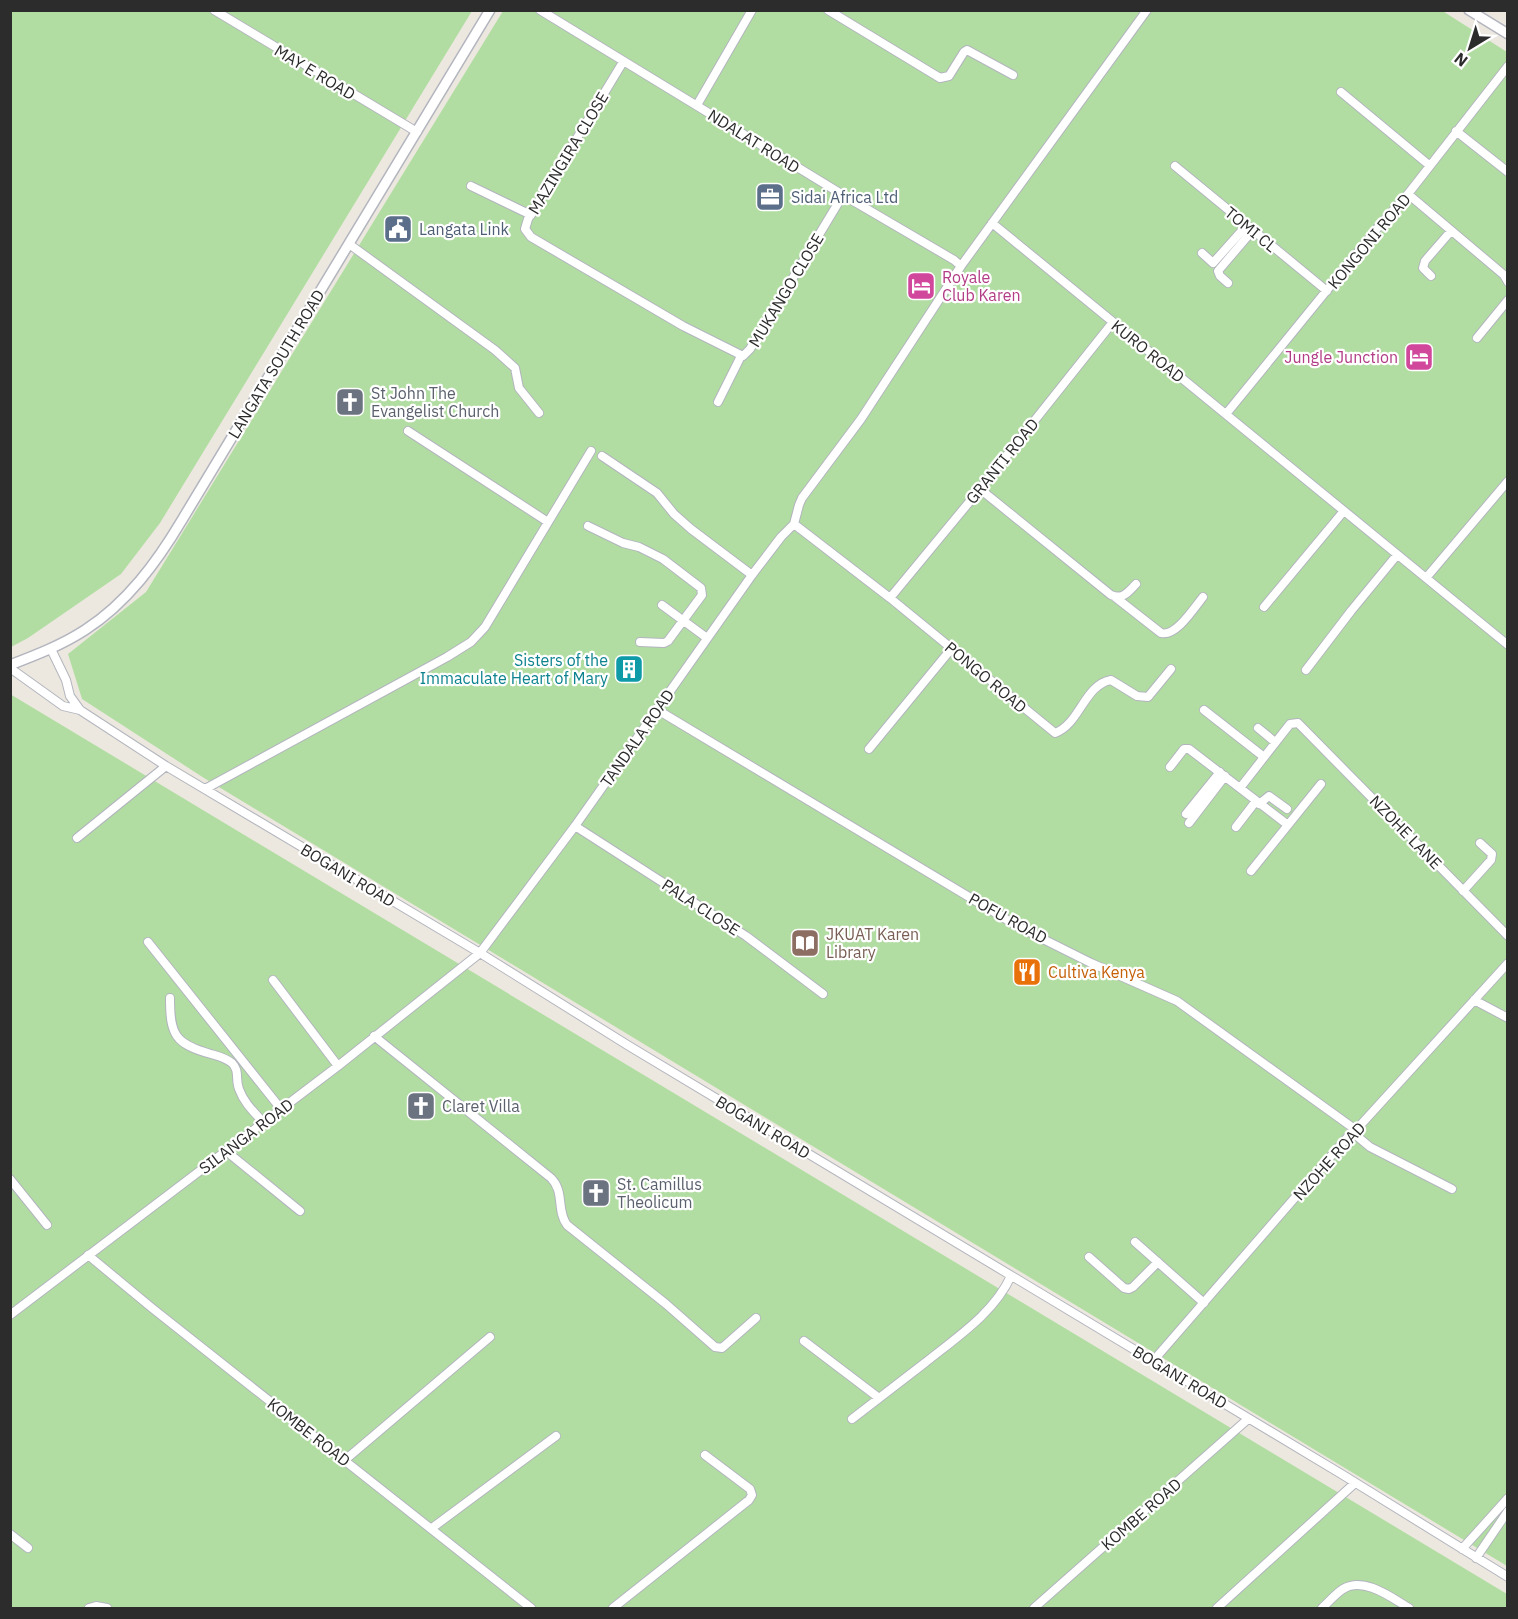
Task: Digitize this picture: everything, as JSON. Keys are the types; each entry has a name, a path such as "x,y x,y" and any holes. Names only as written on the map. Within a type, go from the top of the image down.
{"street":[{"name":"MAY E ROAD","path":"214,10 417,132"},
{"name":"LANGATA SOUTH ROAD","path":"10,666 51,649 106,615 132,589 159,556 490,10"},
{"name":"NDALAT ROAD","path":"540,10 843,195 954,260 963,263"},
{"path":"697,105 752,10"},
{"path":"828,10 940,78 949,76 967,50 1012,75"},
{"path":"794,524 800,502 861,420 963,263 1147,10"},
{"path":"1469,10 1508,34"},
{"name":"MAZINGIRA CLOSE","path":"601,279 531,237 525,229 531,215 623,62"},
{"name":"KONGONI ROAD","path":"1226,414 1380,225 1408,194 1508,66"},
{"path":"1341,92 1429,165"},
{"path":"1456,131 1508,172"},
{"name":"TOMI CL","path":"1175,166 1327,291"},
{"path":"471,186 531,215"},
{"path":"1408,194 1504,275 1508,282"},
{"name":"MUKANGO CLOSE","path":"601,279 683,326 741,356 746,355 843,195"},
{"name":"KURO ROAD","path":"992,223 1508,645"},
{"path":"1202,253 1213,263 1250,228"},
{"path":"1228,283 1218,271 1250,228"},
{"path":"1431,276 1424,268 1425,261 1451,231"},
{"path":"349,244 495,350 515,368 519,388 539,413"},
{"path":"1477,338 1508,300"},
{"name":"GRANTI ROAD","path":"890,598 1113,322"},
{"path":"718,402 741,356"},
{"path":"408,431 548,522"},
{"path":"205,789 421,672 471,642 489,621 591,451"},
{"path":"602,456 657,493 674,514 691,529 752,575"},
{"path":"1426,578 1508,482"},
{"path":"980,489 1041,540 1163,634 1174,631 1203,597"},
{"path":"1264,607 1343,512"},
{"name":"TANDALA ROAD","path":"480,953 575,826 752,575 794,524"},
{"name":"PONGO ROAD","path":"794,524 890,598 1055,732 1066,727 1100,683 1111,680 1137,696 1148,697 1172,669"},
{"path":"588,526 663,559 701,588 702,595 668,641 664,643 640,642"},
{"path":"1306,670 1397,555"},
{"path":"1115,597 1124,596 1136,584"},
{"path":"662,605 707,638"},
{"path":"869,749 952,648"},
{"path":"51,649 66,680 70,696 80,710"},
{"name":"BOGANI ROAD","path":"10,666 63,706 80,710 166,766 480,953 629,1046 1508,1577"},
{"name":"POFU ROAD","path":"656,709 1020,927 1091,963 1177,1001 1354,1131 1370,1147 1452,1189"},
{"path":"1204,710 1264,757"},
{"name":"NZOHE LANE","path":"1275,742 1290,724 1298,723 1508,936"},
{"path":"1240,788 1275,742 1258,728"},
{"path":"1170,767 1186,748 1288,825"},
{"path":"77,838 166,766"},
{"path":"1186,814 1222,774"},
{"path":"1189,823 1222,774"},
{"path":"1251,871 1321,784"},
{"path":"1236,827 1258,802 1269,796 1287,808"},
{"name":"PALA CLOSE","path":"575,826 746,936 824,994"},
{"path":"1463,891 1491,860 1492,854 1479,843"},
{"path":"148,942 281,1109"},
{"name":"SILANGA ROAD","path":"10,1315 338,1066 480,953"},
{"name":"NZOHE ROAD","path":"1153,1361 1354,1131 1508,963"},
{"path":"273,980 338,1066"},
{"path":"170,998 170,1023 179,1039 188,1046 231,1062 238,1071 238,1086 244,1102 263,1122"},
{"path":"1474,1000 1508,1018"},
{"path":"374,1036 554,1181 560,1194 561,1214 567,1225 666,1304 715,1347 722,1348 756,1318"},
{"path":"226,1151 300,1211"},
{"path":"10,1179 47,1225"},
{"path":"1135,1242 1204,1303"},
{"name":"KOMBE ROAD","path":"88,1255 531,1608"},
{"path":"1089,1257 1124,1288 1129,1289 1158,1263"},
{"path":"852,1419 951,1342 994,1304 1006,1288 1011,1276"},
{"path":"345,1461 490,1336"},
{"path":"804,1341 879,1398"},
{"name":"KOMBE ROAD","path":"1034,1608 1248,1419"},
{"path":"432,1528 556,1436"},
{"path":"613,1608 752,1495 750,1489 705,1455"},
{"path":"1217,1608 1355,1483"},
{"path":"1462,1549 1508,1498"},
{"path":"1476,1558 1508,1510"},
{"path":"10,1534 28,1548"},
{"path":"1322,1608 1344,1588 1359,1585 1375,1589 1409,1608"},
{"path":"89,1608 100,1606 107,1608"}],"green space":[{"path":"1441,10 1507,52 1507,1566 204,778 82,699 68,654 146,592 503,11"},
{"path":"11,11 472,11 160,523 121,574 28,638 11,647"},
{"path":"10,694 1507,1594 1507,1608 11,1608"}],"place":[{"name":"Sidai Africa Ltd","path":"770,197"},
{"name":"Langata Link","path":"398,229"},
{"name":"Royale Club Karen","path":"921,286"},
{"name":"Jungle Junction","path":"1419,357"},
{"name":"St John The Evangelist Church","path":"350,402"},
{"name":"Sisters of the Immaculate Heart of Mary","path":"629,669"},
{"name":"JKUAT Karen Library","path":"805,943"},
{"name":"Cultiva Kenya","path":"1027,972"},
{"name":"Claret Villa","path":"421,1106"},
{"name":"St. Camillus Theolicum","path":"596,1193"}]}
